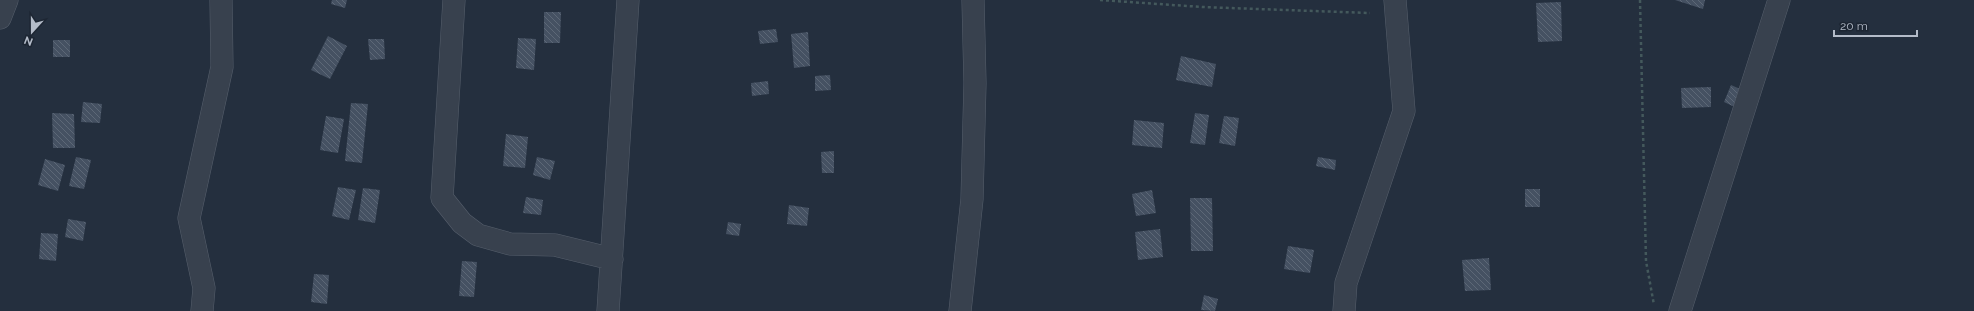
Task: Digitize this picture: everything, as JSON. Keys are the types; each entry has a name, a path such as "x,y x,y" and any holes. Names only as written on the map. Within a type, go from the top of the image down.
{"street":[{"path":"0,18 7,0"},
{"path":"202,311 204,288 189,218 222,66 221,0"},
{"path":"454,0 442,198 462,224 478,234 510,244 555,245 612,259"},
{"path":"608,311 628,0"},
{"path":"960,311 972,199 975,83 974,0"},
{"path":"1680,311 1779,0"},
{"path":"1344,311 1346,283 1404,111 1396,7"}],"path":[{"path":"1100,0 1202,7 1396,7"},
{"path":"1640,0 1646,261 1655,311"}],"building":[{"path":"332,0 347,0 345,8 331,4"},
{"path":"1675,0 1705,0 1703,9"},
{"path":"1561,2 1562,41 1538,42 1536,3"},
{"path":"544,12 561,12 560,43 544,43"},
{"path":"776,29 778,42 760,44 758,31"},
{"path":"808,32 810,66 794,68 791,34"},
{"path":"328,36 347,46 330,79 311,70"},
{"path":"518,38 536,39 534,70 516,68"},
{"path":"368,39 384,39 385,59 370,60"},
{"path":"53,40 70,40 70,57 53,57"},
{"path":"1181,56 1216,64 1212,87 1176,80"},
{"path":"830,75 831,90 815,91 815,76"},
{"path":"768,81 769,94 752,96 751,83"},
{"path":"1731,85 1747,92 1739,109 1724,102"},
{"path":"1711,87 1711,107 1682,108 1681,88"},
{"path":"83,102 102,104 100,123 81,122"},
{"path":"351,103 368,104 362,163 345,161"},
{"path":"52,113 74,114 75,148 53,148"},
{"path":"1195,113 1209,115 1205,145 1190,143"},
{"path":"326,116 344,119 338,153 320,150"},
{"path":"1224,116 1239,118 1235,146 1219,143"},
{"path":"1134,120 1164,123 1162,148 1132,145"},
{"path":"506,134 528,137 525,168 503,166"},
{"path":"834,151 834,173 822,173 821,152"},
{"path":"76,157 91,160 84,189 69,186"},
{"path":"537,157 555,161 550,180 533,175"},
{"path":"1318,157 1336,160 1335,170 1316,166"},
{"path":"45,159 65,165 58,191 38,185"},
{"path":"338,187 356,190 349,220 332,216"},
{"path":"363,188 380,190 375,223 358,220"},
{"path":"1525,189 1540,189 1540,207 1525,207"},
{"path":"1152,190 1156,213 1136,216 1132,194"},
{"path":"526,197 543,200 541,215 523,213"},
{"path":"1190,198 1212,198 1213,251 1191,251"},
{"path":"789,205 809,208 807,226 787,224"},
{"path":"68,219 86,222 83,241 65,237"},
{"path":"728,222 741,224 739,236 726,234"},
{"path":"1160,229 1163,257 1138,260 1135,232"},
{"path":"41,233 58,234 56,261 39,259"},
{"path":"1288,246 1314,250 1310,273 1284,269"},
{"path":"1489,258 1491,290 1465,291 1462,260"},
{"path":"462,261 477,262 474,297 459,296"},
{"path":"314,274 329,275 327,304 311,302"},
{"path":"1204,295 1218,299 1215,311 1201,310"}]}
